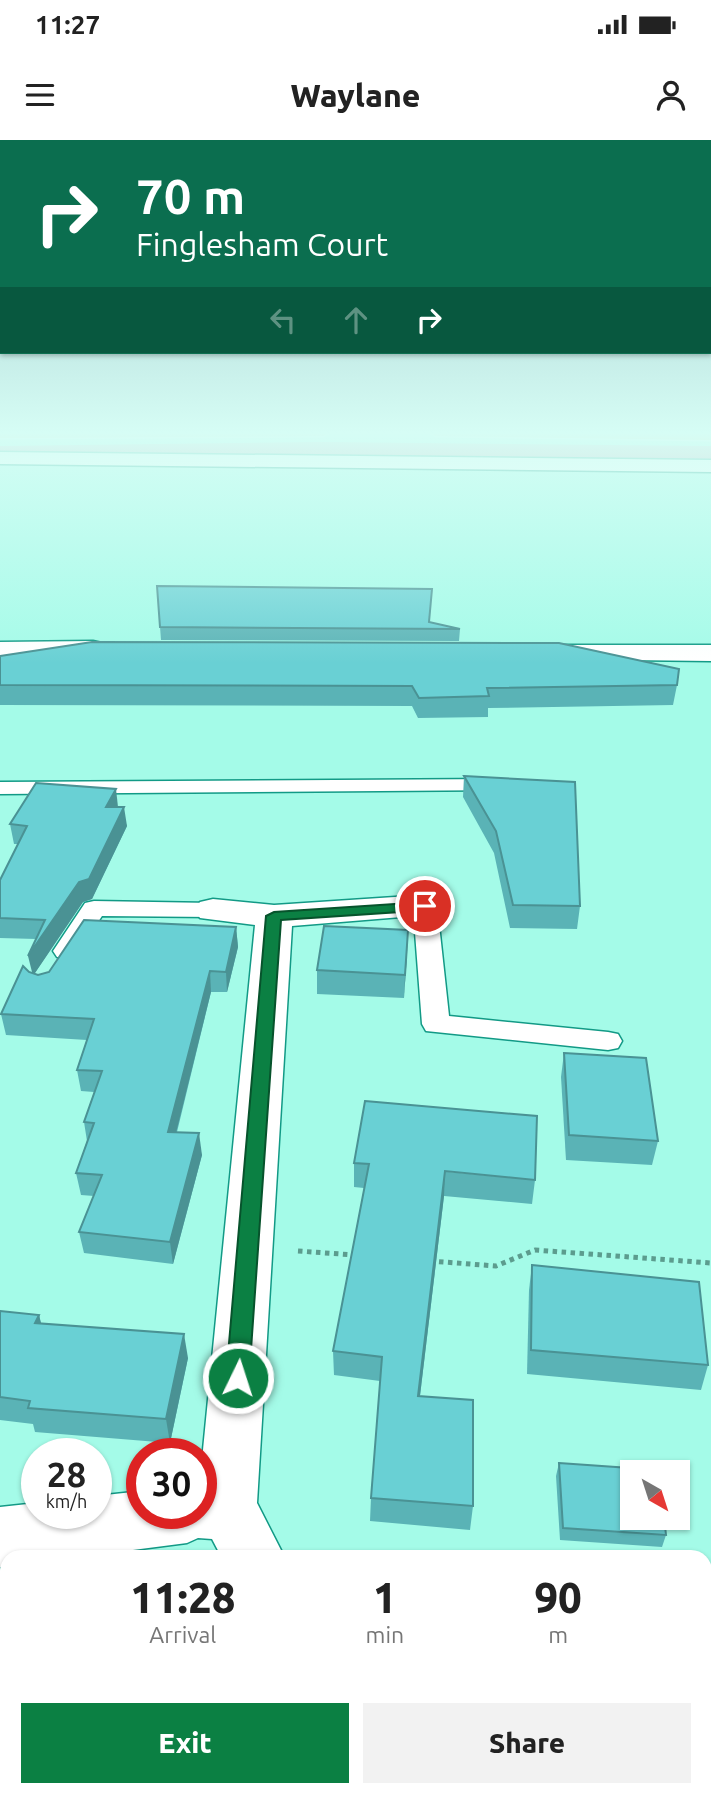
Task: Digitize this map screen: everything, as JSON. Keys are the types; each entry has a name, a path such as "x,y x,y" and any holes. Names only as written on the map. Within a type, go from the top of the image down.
{"street":[{"path":"0,650 113,650"},
{"path":"527,653 711,653"},
{"path":"213,910 274,916 425,906"},
{"path":"217,1438 248,1248 274,916"},
{"path":"0,1537 126,1521"},
{"path":"217,1522 246,1550"}],"lane":[{"path":"0,788 526,785"},
{"path":"425,906 436,1024 608,1041"},
{"path":"51,974 94,908 213,910"}],"path":[{"path":"248,1248 358,1255"},
{"path":"427,1261 496,1266 535,1250 711,1263"}],"building":[{"path":"157,586 432,589 429,622 460,629 160,627"},
{"path":"92,642 559,643 679,669 677,685 487,688 489,696 419,698 412,686 0,685 0,656"},
{"path":"464,776 575,782 580,906 513,905 496,831"},
{"path":"36,783 116,789 106,807 124,807 89,879 79,882 28,956 45,920 0,918 0,880 27,826 10,824"},
{"path":"84,920 236,927 226,972 210,971 168,1132 199,1133 170,1242 79,1232 102,1175 76,1173 94,1123 84,1122 102,1071 77,1070 94,1019 1,1014 23,966 38,975 49,972"},
{"path":"324,926 408,930 405,975 317,970"},
{"path":"564,1053 646,1058 658,1141 569,1135"},
{"path":"365,1101 537,1116 535,1180 445,1171 418,1396 473,1400 473,1506 371,1498 382,1357 333,1351 369,1164 354,1163"},
{"path":"532,1265 699,1282 708,1365 531,1350"},
{"path":"0,1311 39,1315 35,1323 184,1334 166,1419 28,1408 30,1401 0,1397"},
{"path":"559,1463 620,1467 620,1530 665,1530 666,1535 563,1528"}],"route":[{"path":"238,1378 274,916 425,906"}]}
